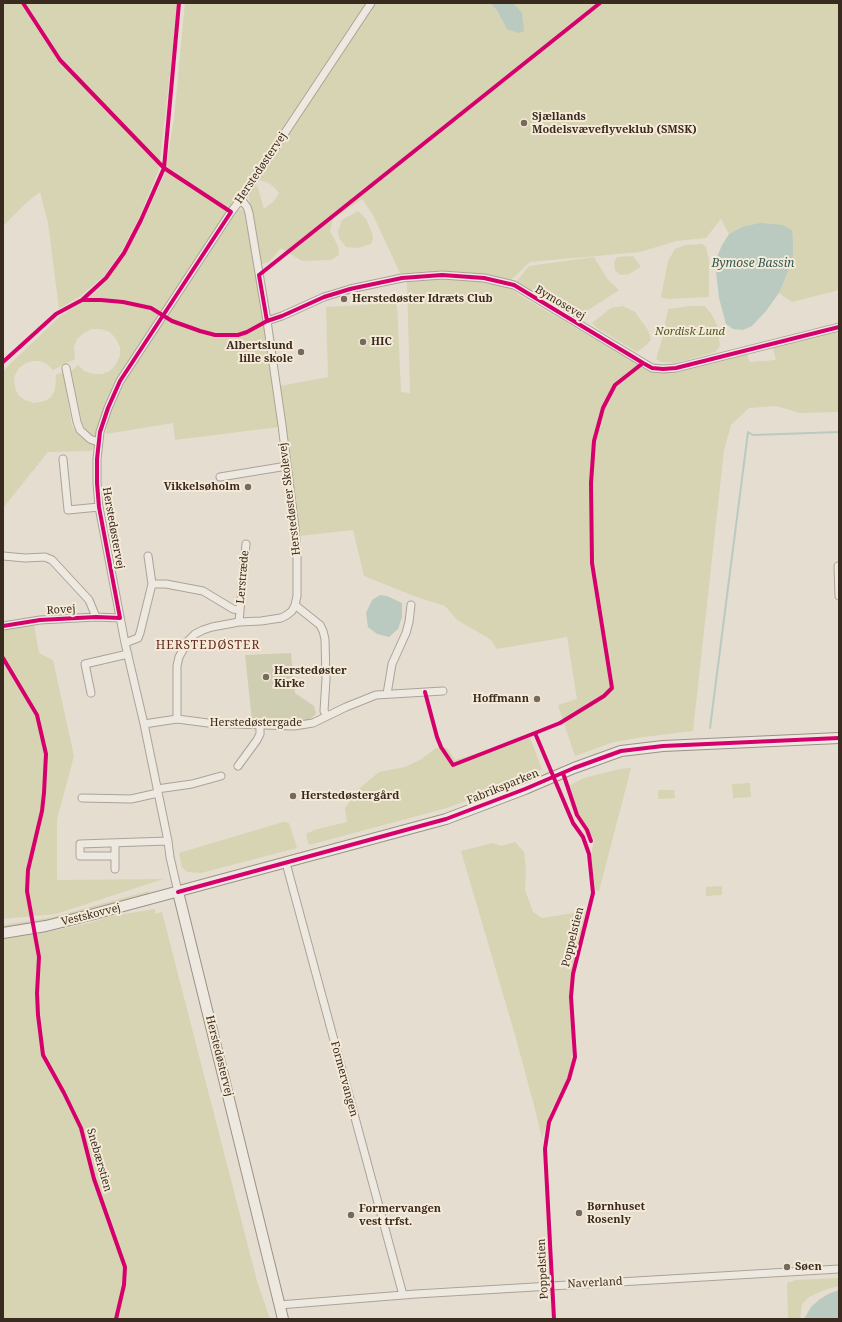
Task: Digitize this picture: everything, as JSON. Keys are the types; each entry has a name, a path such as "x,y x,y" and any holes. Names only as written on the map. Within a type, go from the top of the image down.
{"street":[{"name":"Herstedøstervej","path":"283,1319 170,857 144,724 125,643 99,507 97,483 98,442 108,408 120,381 230,212 241,199 371,3"},
{"name":"Herstedøster Skolevej","path":"241,199 247,207 249,213 267,321 287,466 297,555 297,596 295,605"},
{"name":"Bymosevej","path":"267,321 282,316 324,297 350,289 402,278 442,275 484,278 514,285 652,368 676,368 839,327"},
{"path":"66,368 79,426 85,435 98,442"},
{"path":"63,459 68,510 99,507"},
{"path":"220,477 287,466"},
{"name":"Lerstræde","path":"239,622 246,544"},
{"path":"3,556 25,558 45,557 52,560 90,600 96,617"},
{"path":"125,643 138,638 140,633 152,584 148,556"},
{"path":"838,566 839,596"},
{"name":"Lerstræde","path":"152,584 166,584 203,591 233,609 240,610"},
{"path":"176,719 177,666 179,657 188,641 195,634 212,626 281,618 292,611 295,605 320,625 323,631 325,638 326,680 324,711 327,716"},
{"path":"387,694 392,664 406,633 411,605"},
{"name":"Rovej","path":"3,626 40,620 96,617 120,618"},
{"path":"91,693 85,664 128,654"},
{"name":"Herstedøstergade","path":"144,724 176,719 208,724 294,726 313,723 363,699 376,695 443,690"},
{"path":"238,766 257,740 260,734 260,726"},
{"name":"Fabriksparken","path":"178,892 446,819 621,751 663,746 839,738"},
{"path":"82,798 131,799 221,776"},
{"path":"115,856 80,856 80,844 168,841"},
{"path":"114,843 115,869"},
{"name":"Formervangen","path":"286,863 403,1295"},
{"name":"Vestskovvej","path":"3,933 46,926 178,892"},
{"name":"Naverland","path":"279,1304 403,1295 839,1269"}],"green space":[{"path":"3,3 178,3 159,169 139,218 121,252 104,276 79,297 59,309 48,223 40,192 26,203 3,226"},
{"path":"185,3 366,3 229,209 214,199 228,209 118,380 96,437 87,433 82,424 71,371 78,365 84,371 93,374 102,374 110,371 120,356 120,347 110,332 101,329 92,329 84,333 77,339 74,347 75,359 53,370 47,364 40,361 26,363 19,368 15,375 14,382 16,390 19,396 34,403 45,401 51,397 55,390 56,375 63,372 72,426 82,438 96,445 91,451 48,452 3,508 3,371 60,316 89,298 106,281 125,255 145,217 165,173 174,119"},
{"path":"375,3 839,3 839,290 792,302 779,293 788,272 742,227 729,234 721,219 706,238 676,241 640,252 530,262 511,280 464,272 400,273 373,215 362,199 333,219 330,231 338,246 339,255 331,260 302,261 281,248 269,262 259,265 250,212 249,192 253,184 258,188 264,209 273,202 279,193 269,183 256,179 265,169"},
{"path":"240,209 246,213 279,427 175,440 173,423 106,434 110,410 123,383 235,213"},
{"path":"358,211 366,219 372,233 373,238 371,244 358,248 346,247 339,238 338,231 342,220"},
{"name":"Nordisk Lund","path":"702,244 706,247 709,260 709,297 668,299 661,297 668,261 675,249 685,245"},
{"path":"633,256 641,267 629,274 620,275 615,270 614,262 617,257"},
{"path":"594,257 608,280 619,290 576,318 516,282 529,266"},
{"path":"443,278 484,280 511,289 648,370 746,352 750,362 776,360 772,345 839,329 839,412 800,413 776,406 749,408 731,425 724,450 693,731 614,742 575,756 558,705 577,699 567,637 497,649 490,639 457,620 445,606 414,596 364,576 353,530 299,536 280,386 328,377 326,307 397,303 401,392 410,393 407,282 411,280"},
{"name":"Nordisk Lund","path":"623,306 635,312 648,330 651,340 637,352 597,328 592,323 611,308"},
{"name":"Nordisk Lund","path":"689,306 705,306 712,315 717,325 720,346 715,352 676,363 661,362 656,359 668,309"},
{"path":"34,624 39,653 53,660 74,756 57,819 57,880 163,879 56,914 3,919 3,630"},
{"path":"530,738 542,769 447,808 309,845 306,834 314,830 347,822 345,808 359,789 379,772 405,767 420,760 436,748 447,748 455,760"},
{"path":"631,768 599,891 595,890 591,856 594,840 577,811 569,786 584,778 620,769"},
{"path":"750,783 751,797 733,798 732,784"},
{"path":"658,790 674,790 675,798 658,799"},
{"path":"283,822 289,823 297,848 201,873 187,872 182,867 179,853"},
{"path":"515,842 524,852 526,870 525,890 533,912 542,918 586,911 572,974 569,998 572,1056 569,1074 551,1110 542,1139 515,1035 461,851 493,843 501,846"},
{"path":"722,886 722,895 706,896 706,887"},
{"path":"149,891 148,895 53,921 3,929 3,925 53,917"},
{"path":"155,909 155,914 162,912 257,1281 270,1319 3,1319 3,939 52,931 89,923 112,916"},
{"path":"839,1278 839,1286 827,1289 809,1297 802,1304 800,1319 788,1319 787,1283 796,1280"}],"shaded area":[{"path":"291,653 295,693 314,706 316,713 309,720 296,722 252,721 245,655"}],"water":[{"path":"490,3 513,3 522,13 524,31 519,33 507,29 497,10"},
{"name":"Bymose Bassin","path":"760,223 783,225 792,230 793,255 779,293 766,311 752,326 743,330 733,329 726,324 719,298 716,272 717,257 729,234 742,227"},
{"path":"380,595 387,596 402,603 402,617 398,629 389,637 377,634 368,627 366,613 372,600"},
{"path":"839,1290 839,1319 804,1319 811,1307 820,1299"}],"waterway":[{"path":"710,728 748,432 753,435 839,432"}],"cycle path":[{"path":"3,626 40,620 96,617 120,618 99,507 97,459 100,432 108,408 120,381 231,212 164,168 60,60 23,3"},
{"path":"3,362 56,314 82,300 106,278 124,253 141,220 164,168 179,3"},
{"path":"267,321 259,275 600,3"},
{"path":"82,300 123,302 151,308 172,321 200,331 215,335 238,335 324,297 350,289 402,278 442,275 484,278 514,285 643,363 652,368 663,369 676,368 839,327"},
{"path":"425,692 437,737 441,747 453,765 560,723 604,696 612,688 592,563 591,483 594,441 603,408 615,385 643,363"},
{"name":"Snebærstien","path":"3,658 37,715 46,754 42,811 28,870 27,891 39,957 37,993 43,1055 81,1128 94,1179 125,1267 124,1285 116,1319"},
{"name":"Poppelstien","path":"535,733 573,823 583,837 589,854 593,893 573,974 571,997 575,1057 569,1079 549,1122 545,1149 554,1319"},
{"path":"178,892 446,819 621,751 663,746 839,738"},
{"path":"563,773 577,815 587,830 591,841"}],"place":[{"name":"Sjællands Modelsvæveflyveklub (SMSK)","path":"524,123"},
{"name":"Herstedøster Idræts Club","path":"344,299"},
{"name":"HIC","path":"363,342"},
{"name":"Albertslund lille skole","path":"301,352"},
{"name":"Vikkelsøholm","path":"248,487"},
{"name":"Herstedøster Kirke","path":"266,677"},
{"name":"Hoffmann","path":"537,699"},
{"name":"Herstedøstergård","path":"293,796"},
{"name":"Børnhuset Rosenly","path":"579,1213"},
{"name":"Formervangen vest trfst.","path":"351,1215"},
{"name":"Søen","path":"787,1267"}],"district":[{"name":"HERSTEDØSTER","path":"208,646"}]}
